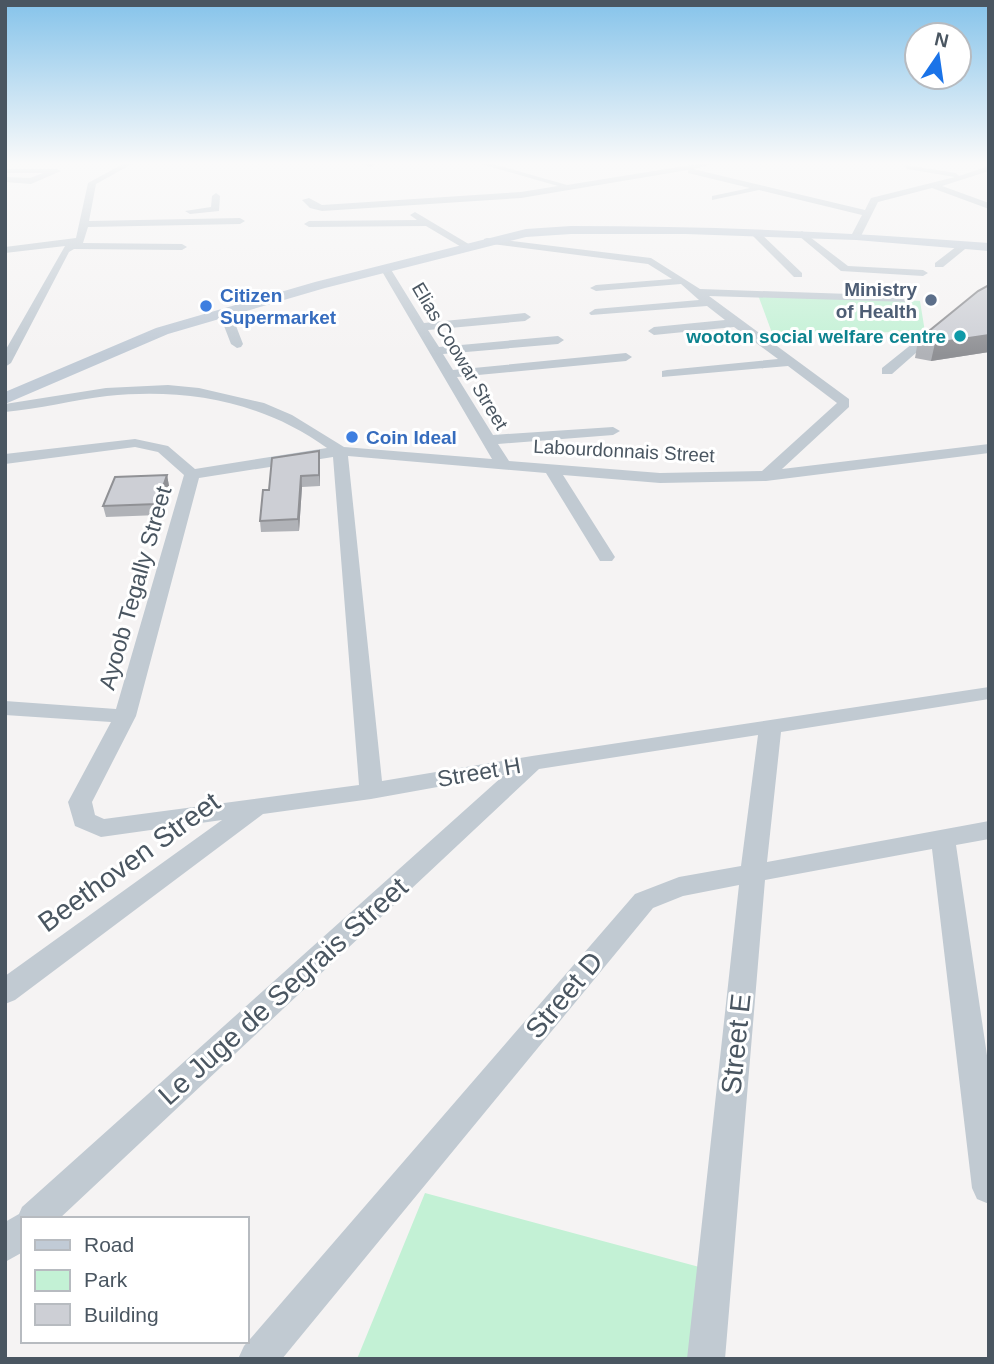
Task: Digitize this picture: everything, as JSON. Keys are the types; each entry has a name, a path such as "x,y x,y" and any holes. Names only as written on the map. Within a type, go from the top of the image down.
{"main road":[{"path":"5,399 135,341 385,268 526,233 571,230 754,232 856,236 989,247"}],"street":[{"path":"5,363 65,250 76,243 82,228"},
{"path":"434,228 467,246"},
{"path":"856,236 860,228"},
{"path":"754,232 798,275"},
{"path":"802,234 845,269 923,273"},
{"path":"487,241 643,259 655,263 832,390 844,404 766,476"},
{"path":"5,250 76,243 182,247"},
{"path":"939,265 965,245"},
{"name":"Elias Coowar Street","path":"385,268 503,464"},
{"path":"596,288 683,281"},
{"path":"697,292 909,299"},
{"path":"595,313 710,302"},
{"path":"225,313 237,344"},
{"path":"421,327 525,317"},
{"path":"887,371 949,318"},
{"path":"654,331 736,323"},
{"path":"435,351 558,340"},
{"path":"449,374 626,357"},
{"path":"667,374 792,362"},
{"path":"5,408 108,392 159,389 217,393 298,421 340,451 371,791"},
{"path":"488,440 613,431"},
{"path":"5,459 135,443 163,450 192,474"},
{"name":"Labourdonnais Street","path":"192,474 340,451 660,478 766,476 989,449"},
{"path":"553,471 606,557"},
{"name":"Ayoob Tegally Street","path":"125,716 192,474"},
{"name":"Street H","path":"125,716 80,802 85,821 101,828 371,791 532,763 770,729 989,693"},
{"path":"5,708 125,716"},
{"name":"Street E","path":"706,1359 753,873 770,729"},
{"name":"Le Juge de Segrais Street","path":"36,1217 532,763"},
{"name":"Beethoven Street","path":"5,992 257,807"},
{"name":"Street D","path":"257,1359 644,901 679,887 989,830"},
{"path":"943,838 981,1086 989,1188"},
{"path":"5,1245 21,1231"}],"green space":[{"path":"758,295 920,301 925,332 772,333"},
{"path":"425,1193 703,1268 694,1359 357,1359"}],"building":[{"path":"989,285 989,335 935,343 918,340 978,291"},
{"path":"319,451 319,475 301,476 298,519 260,521 263,490 269,490 272,458"},
{"path":"167,475 157,504 103,506 115,477"}],"place":[{"name":"Ministry of Health","path":"931,300"},
{"name":"Citizen Supermarket","path":"206,306"},
{"name":"wooton social welfare centre","path":"960,336"},
{"name":"Coin Ideal","path":"352,437"}]}
